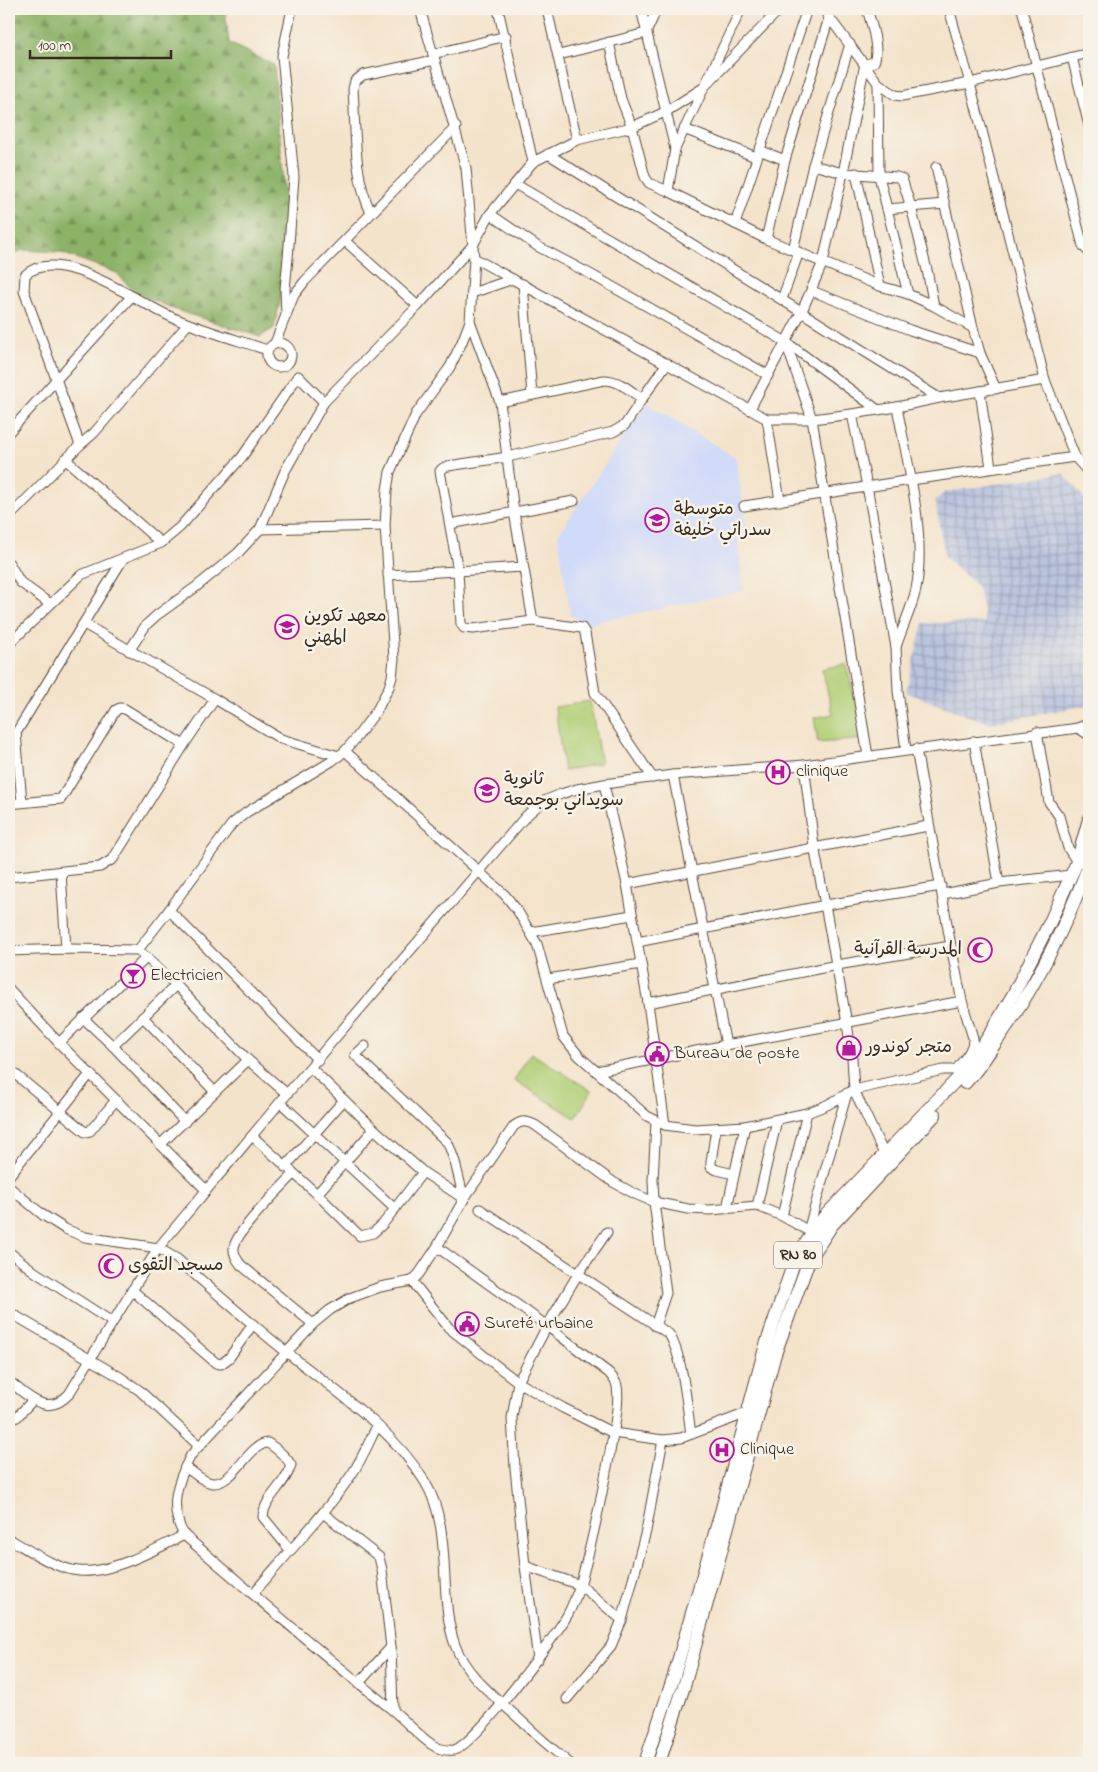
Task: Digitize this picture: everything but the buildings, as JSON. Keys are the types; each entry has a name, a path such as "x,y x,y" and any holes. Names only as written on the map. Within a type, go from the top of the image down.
{"main road":[{"name":"RN 80","path":"814,1234 832,1225 970,1078 1010,1023 1046,960 1083,864 1089,819"},
{"name":"RN 80","path":"646,1763 676,1670 765,1348 792,1268 799,1253 824,1217 960,1071 989,1036 1034,954 1071,875 1083,864"},
{"path":"1034,954 1046,960"},
{"name":"RN 80","path":"659,1763 685,1683 775,1354 809,1260 814,1234"}],"street":[{"path":"286,316 285,288 294,177 282,56 292,9"},
{"path":"138,950 238,818 342,753 377,710 392,677 394,659 385,526 390,472 416,414 450,367 470,321 474,258 469,179 456,127 420,9"},
{"path":"498,9 506,36 533,162"},
{"path":"547,9 578,140"},
{"path":"641,9 675,149"},
{"path":"646,33 657,9"},
{"path":"668,190 675,149 741,9"},
{"path":"129,651 146,625 238,553 260,530 285,471 324,402 418,306 473,245 490,214 533,162 578,140 632,127 667,111 703,88 780,9"},
{"path":"735,224 807,9"},
{"path":"823,9 878,83 895,95 902,96 970,83 1089,53"},
{"path":"865,64 874,62 876,55 867,9"},
{"path":"949,9 970,83 1045,380 1076,458 1089,473"},
{"path":"1022,9 1083,246 1089,252"},
{"path":"766,239 784,160 829,18"},
{"path":"559,55 646,33"},
{"path":"371,213 362,189 357,162 353,89 355,81 363,75 506,36"},
{"path":"609,42 621,99 632,127 645,177 649,183 668,190 766,239 880,286 908,294 973,328"},
{"path":"782,299 796,251 813,165 850,44"},
{"path":"1072,57 1089,126"},
{"path":"750,409 812,291 822,262 843,173 865,64"},
{"path":"878,83 879,176 908,294"},
{"path":"275,343 283,343 289,348 291,356 288,363 279,367 270,364 266,355 267,350 275,343 294,295 305,281 456,127"},
{"path":"684,129 757,154 784,160"},
{"path":"548,154 939,398"},
{"path":"813,165 843,173 856,173 902,180 911,207 934,306"},
{"path":"936,167 973,328 980,353 996,389"},
{"path":"856,173 880,286"},
{"path":"515,184 786,342 878,410"},
{"path":"887,209 945,204"},
{"path":"490,214 537,246 768,375"},
{"path":"345,241 418,306"},
{"path":"474,258 767,419 812,418 852,414 1045,380"},
{"path":"80,445 24,291 25,275 33,268 40,266 62,267 108,282 146,306 188,324 267,350"},
{"path":"472,293 513,279"},
{"path":"523,284 532,395"},
{"path":"812,291 910,330 980,353"},
{"path":"9,432 131,297"},
{"path":"470,321 500,402 514,512 533,621"},
{"path":"9,516 65,459 94,433 188,324"},
{"path":"786,342 812,418 868,756"},
{"path":"288,363 324,402"},
{"path":"653,778 596,693 585,633 582,628 533,621 473,629 464,628 461,624 458,571 440,471 443,468 508,457 613,432 625,426 667,363"},
{"path":"9,644 81,575 161,543 180,528 242,456 298,376"},
{"path":"500,402 604,380 612,380 642,399"},
{"path":"980,391 991,468"},
{"path":"896,648 916,589 919,536 897,407"},
{"path":"852,414 896,648 898,691 906,750"},
{"path":"767,419 780,501"},
{"path":"744,506 991,468 1076,458"},
{"path":"65,459 161,543"},
{"path":"450,524 574,500"},
{"path":"260,530 385,526"},
{"path":"22,802 13,733 84,624 123,559"},
{"path":"9,564 20,582 50,604"},
{"path":"388,575 523,567"},
{"path":"84,624 215,699 280,739 342,753 479,872 517,910 532,932 537,944 563,1036 579,1056 647,1116 660,1123 695,1129 745,1126 777,1120 807,1113 851,1092 925,1074 960,1071 974,1042 962,1001 951,946 942,890 928,826 916,748"},
{"path":"9,877 100,867 113,859 215,699"},
{"path":"9,804 61,799 116,710 120,708 125,709 184,745"},
{"path":"9,1382 33,1400 46,1405 62,1401 158,1248 280,1102 526,816 542,802 577,789 604,784 673,775 804,764 868,756 916,748 1078,728 1089,723"},
{"path":"1078,728 1089,735"},
{"path":"1037,732 1049,802 1059,816 1068,848 1083,864"},
{"path":"974,742 999,883"},
{"path":"437,1247 547,1326 608,1373 617,1385 613,1433 599,1512 580,1585 569,1613 538,1659 502,1703 467,1743 456,1750 446,1750 433,1746 393,1710 324,1657 184,1535 177,1522 175,1508 177,1491 185,1467 199,1446 313,1324 330,1310 364,1291 380,1286 412,1281 425,1267 464,1199 514,1126 520,1121 528,1121 535,1125 613,1182 654,1202 688,1209 710,1210 756,1206 782,1216 814,1234 851,1092 852,1058 837,965 814,846 804,764"},
{"path":"673,775 726,1045"},
{"path":"604,784 627,884 656,1059 660,1123 653,1180 654,1202 666,1292 655,1326"},
{"path":"627,884 814,846 928,826"},
{"path":"61,872 66,949"},
{"path":"637,942 826,905 1071,875"},
{"path":"169,910 318,1060"},
{"path":"532,932 632,915"},
{"path":"648,1003 837,965 951,946"},
{"path":"9,950 138,950 176,985 248,1060 287,1094"},
{"path":"59,1043 147,957"},
{"path":"548,979 641,964"},
{"path":"113,1046 176,985"},
{"path":"9,989 59,1043 206,1190"},
{"path":"597,1071 962,1001"},
{"path":"142,1017 216,1092"},
{"path":"83,1018 113,1046 185,1122"},
{"path":"365,1046 355,1055 448,1143 455,1162 464,1199"},
{"path":"161,1144 248,1060"},
{"path":"311,1068 374,1129 423,1172 464,1199"},
{"path":"9,1082 12,1072 82,1132 88,1132 116,1100"},
{"path":"9,1176 90,1074"},
{"path":"851,1092 884,1154"},
{"path":"286,1167 344,1100"},
{"path":"280,1102 395,1209"},
{"path":"782,1216 807,1113"},
{"path":"756,1206 777,1120"},
{"path":"727,1208 745,1126"},
{"path":"716,1128 711,1167 734,1174"},
{"path":"316,1194 374,1129"},
{"path":"252,1136 360,1236 373,1233 383,1224 423,1172"},
{"path":"294,1174 244,1229 237,1239 234,1249 236,1258 241,1265 313,1324"},
{"path":"9,1188 43,1215 65,1229 85,1237 158,1248 176,1259 287,1353 342,1396 409,1457 427,1485 435,1507 443,1545 449,1618 455,1645 467,1668 483,1686 569,1763"},
{"path":"480,1209 669,1334 675,1344 691,1434"},
{"path":"538,1659 525,1566 512,1440 512,1418 518,1382 547,1326 578,1274 607,1232"},
{"path":"9,1252 35,1272 112,1322"},
{"path":"412,1281 449,1328 475,1350 518,1382 613,1433 663,1440 681,1438 747,1413"},
{"path":"132,1290 216,1363 221,1364 229,1358 253,1324"},
{"path":"9,1312 139,1390 199,1446"},
{"path":"9,1420 16,1417 33,1400"},
{"path":"253,1594 324,1513 353,1474 377,1426"},
{"path":"567,1699 611,1646 622,1620 646,1531 663,1440"},
{"path":"185,1467 205,1480 212,1483 220,1482 231,1474 260,1445 268,1443 275,1447 288,1459 291,1465 286,1478 264,1506 263,1517 290,1550"},
{"path":"324,1513 379,1557 391,1648 393,1710"},
{"path":"9,1539 56,1564 79,1571 95,1570 123,1563 145,1555 184,1535"},
{"path":"525,1566 580,1585 622,1620"},
{"path":"358,1684 391,1648"}],"shaded area":[{"name":"متوسطة سدراتي خليفة","path":"646,403 736,458 748,535 738,539 743,591 588,624 570,615 558,535"},
{"path":"1063,473 1089,504 1089,705 991,723 964,715 906,692 923,623 985,622 978,587 945,557 935,500 946,492"}],"green space":[{"path":"9,9 225,9 229,43 274,65 286,210 280,302 274,328 260,337 176,310 133,291 117,273 59,252 22,250 9,258"},
{"path":"846,664 866,739 818,743 814,718 833,714 822,669"},
{"path":"590,701 601,763 564,771 555,707"},
{"path":"531,1053 592,1091 575,1118 514,1080"}],"place":[{"name":"متوسطة سدراتي خليفة","path":"657,520"},
{"name":"معهد تكوين المهني","path":"287,627"},
{"name":"clinique","path":"778,772"},
{"name":"ثانوية سويداني بوجمعة","path":"487,790"},
{"name":"المدرسة القرآنية","path":"980,950"},
{"name":"Electricien","path":"133,976"},
{"name":"متجر كوندور","path":"849,1048"},
{"name":"Bureau de poste","path":"657,1054"},
{"name":"مسجد التقوى","path":"111,1266"},
{"name":"Sureté urbaine","path":"467,1324"},
{"name":"Clinique","path":"722,1450"}]}
